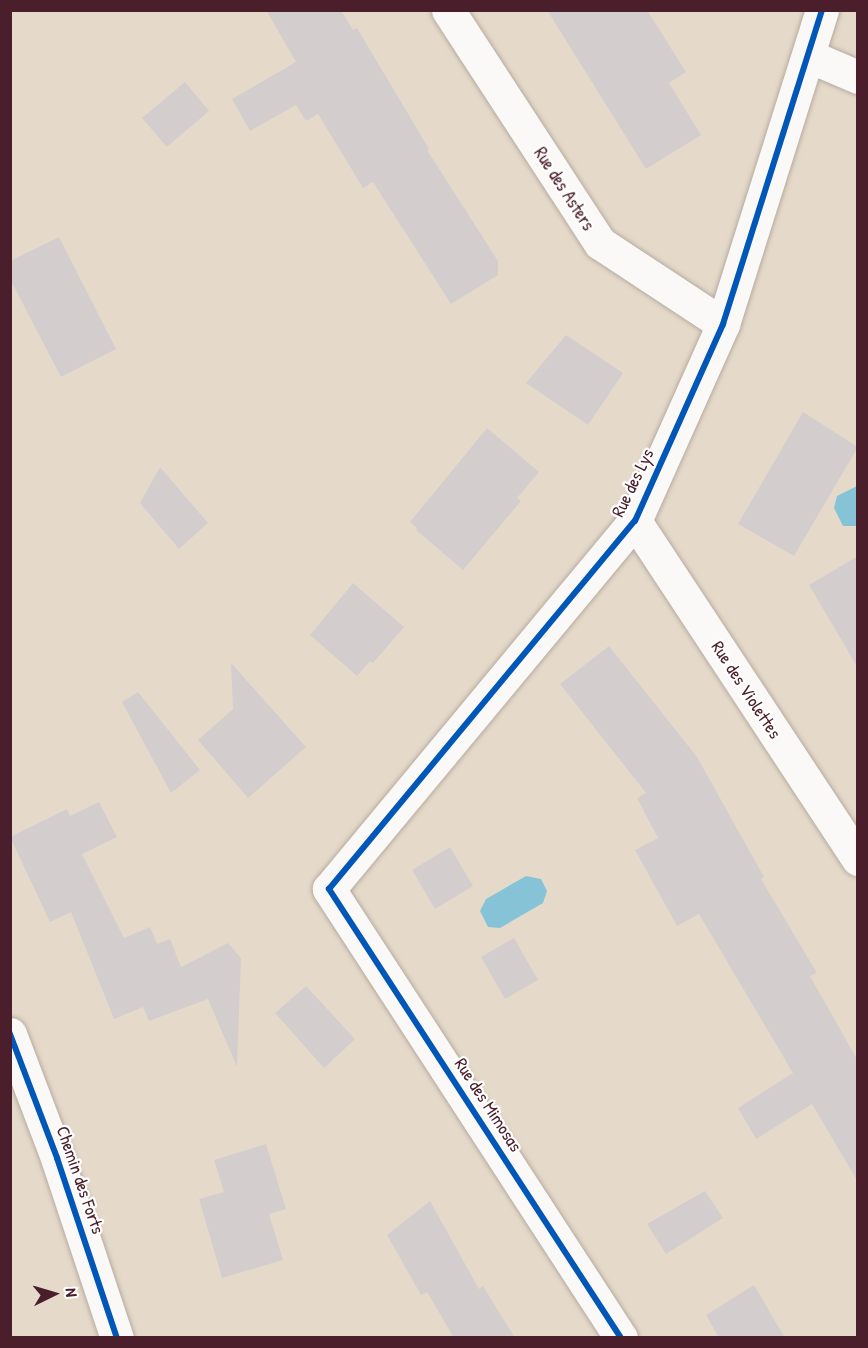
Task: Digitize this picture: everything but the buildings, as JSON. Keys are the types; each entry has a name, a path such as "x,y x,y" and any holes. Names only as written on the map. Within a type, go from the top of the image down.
{"street":[{"name":"Rue des Asters","path":"448,10 600,243 723,324"},
{"name":"Rue des Lys","path":"329,889 635,521 723,324 822,10"},
{"path":"809,56 858,78"},
{"name":"Rue des Violettes","path":"635,521 858,859"},
{"name":"Rue des Mimosas","path":"329,889 621,1338"},
{"name":"Chemin des Forts","path":"10,1034 57,1158 117,1338"}],"water":[{"path":"857,486 857,526 843,526 834,508 837,496"},
{"path":"526,876 541,879 547,891 543,903 500,928 488,927 480,911 486,899"}],"cycle path":[{"path":"621,1338 329,889 635,521 723,324 822,10"},
{"path":"10,1034 57,1158 117,1338"}]}
